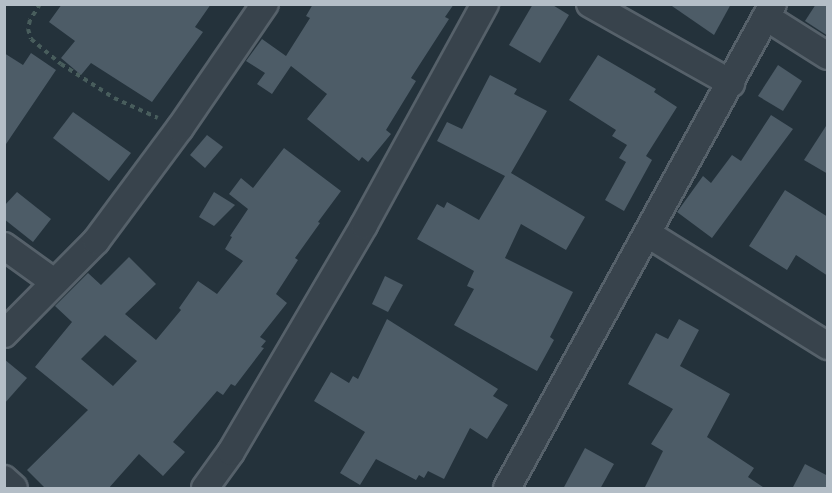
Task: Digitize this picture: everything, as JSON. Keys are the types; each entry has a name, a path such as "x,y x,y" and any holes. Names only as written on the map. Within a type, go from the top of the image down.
{"street":[{"path":"4,334 96,241 180,128 265,4"},
{"path":"205,489 231,452 358,235 485,4"},
{"path":"590,4 731,83"},
{"path":"507,489 770,11 828,57"},
{"path":"648,234 828,346"},
{"path":"4,246 54,282"},
{"path":"4,479 14,489"}],"path":[{"path":"40,4 30,20 28,29 31,39 61,64 114,98 180,128"}],"building":[{"path":"62,4 211,4 195,27 203,32 152,102 91,63 81,75 61,58 75,41 49,22"},
{"path":"313,4 454,4 445,17 449,19 411,78 416,81 386,130 391,134 368,162 362,157 359,161 307,119 327,94 291,66 272,94 257,84 265,73 246,61 262,39 286,56 310,18 306,16"},
{"path":"533,4 551,4 569,15 540,63 509,45"},
{"path":"669,4 731,4 714,35"},
{"path":"816,4 828,4 828,36 805,21"},
{"path":"4,53 23,65 31,53 56,70 4,147"},
{"path":"598,55 656,89 654,92 677,107 646,156 652,160 624,211 605,200 626,162 619,158 627,145 612,136 616,130 569,100"},
{"path":"778,65 802,81 783,111 758,96"},
{"path":"490,75 517,89 514,94 547,111 511,173 585,217 566,250 521,224 505,258 573,292 550,337 554,340 537,371 454,325 474,289 467,286 474,271 417,239 437,204 444,208 447,202 479,220 505,176 437,141 447,122 462,129"},
{"path":"73,112 131,153 109,181 53,138"},
{"path":"771,115 793,129 712,238 677,212 703,176 711,183 732,155 741,161"},
{"path":"828,123 828,174 804,160"},
{"path":"207,135 223,147 205,168 190,155"},
{"path":"284,148 341,191 295,258 298,260 276,294 287,303 260,337 266,341 261,347 264,348 235,386 231,384 223,395 217,391 173,442 185,452 163,476 139,454 108,489 46,489 27,470 88,410 35,367 72,322 55,306 88,273 101,285 129,257 156,284 125,314 156,340 181,310 179,308 198,281 217,294 243,261 225,249 232,237 230,236 248,209 229,194 241,178 253,188","holes":["105,335 137,361 113,386 81,359"]},
{"path":"785,190 828,217 828,276 796,255 787,270 749,246"},
{"path":"17,192 51,219 33,242 4,219 4,206"},
{"path":"214,192 235,205 214,226 199,217"},
{"path":"385,276 403,285 388,312 372,304"},
{"path":"387,319 498,389 493,396 508,405 487,439 470,428 444,479 428,471 424,478 419,475 416,480 376,459 360,485 340,473 365,432 314,401 331,372 349,383 353,376 358,379"},
{"path":"679,319 699,330 680,366 730,394 707,437 754,468 748,477 766,489 644,489 663,451 651,444 673,409 628,384 656,333 668,339"},
{"path":"4,359 27,378 4,404"},
{"path":"585,448 614,464 600,489 563,489"},
{"path":"805,464 828,476 828,489 792,489"}]}
